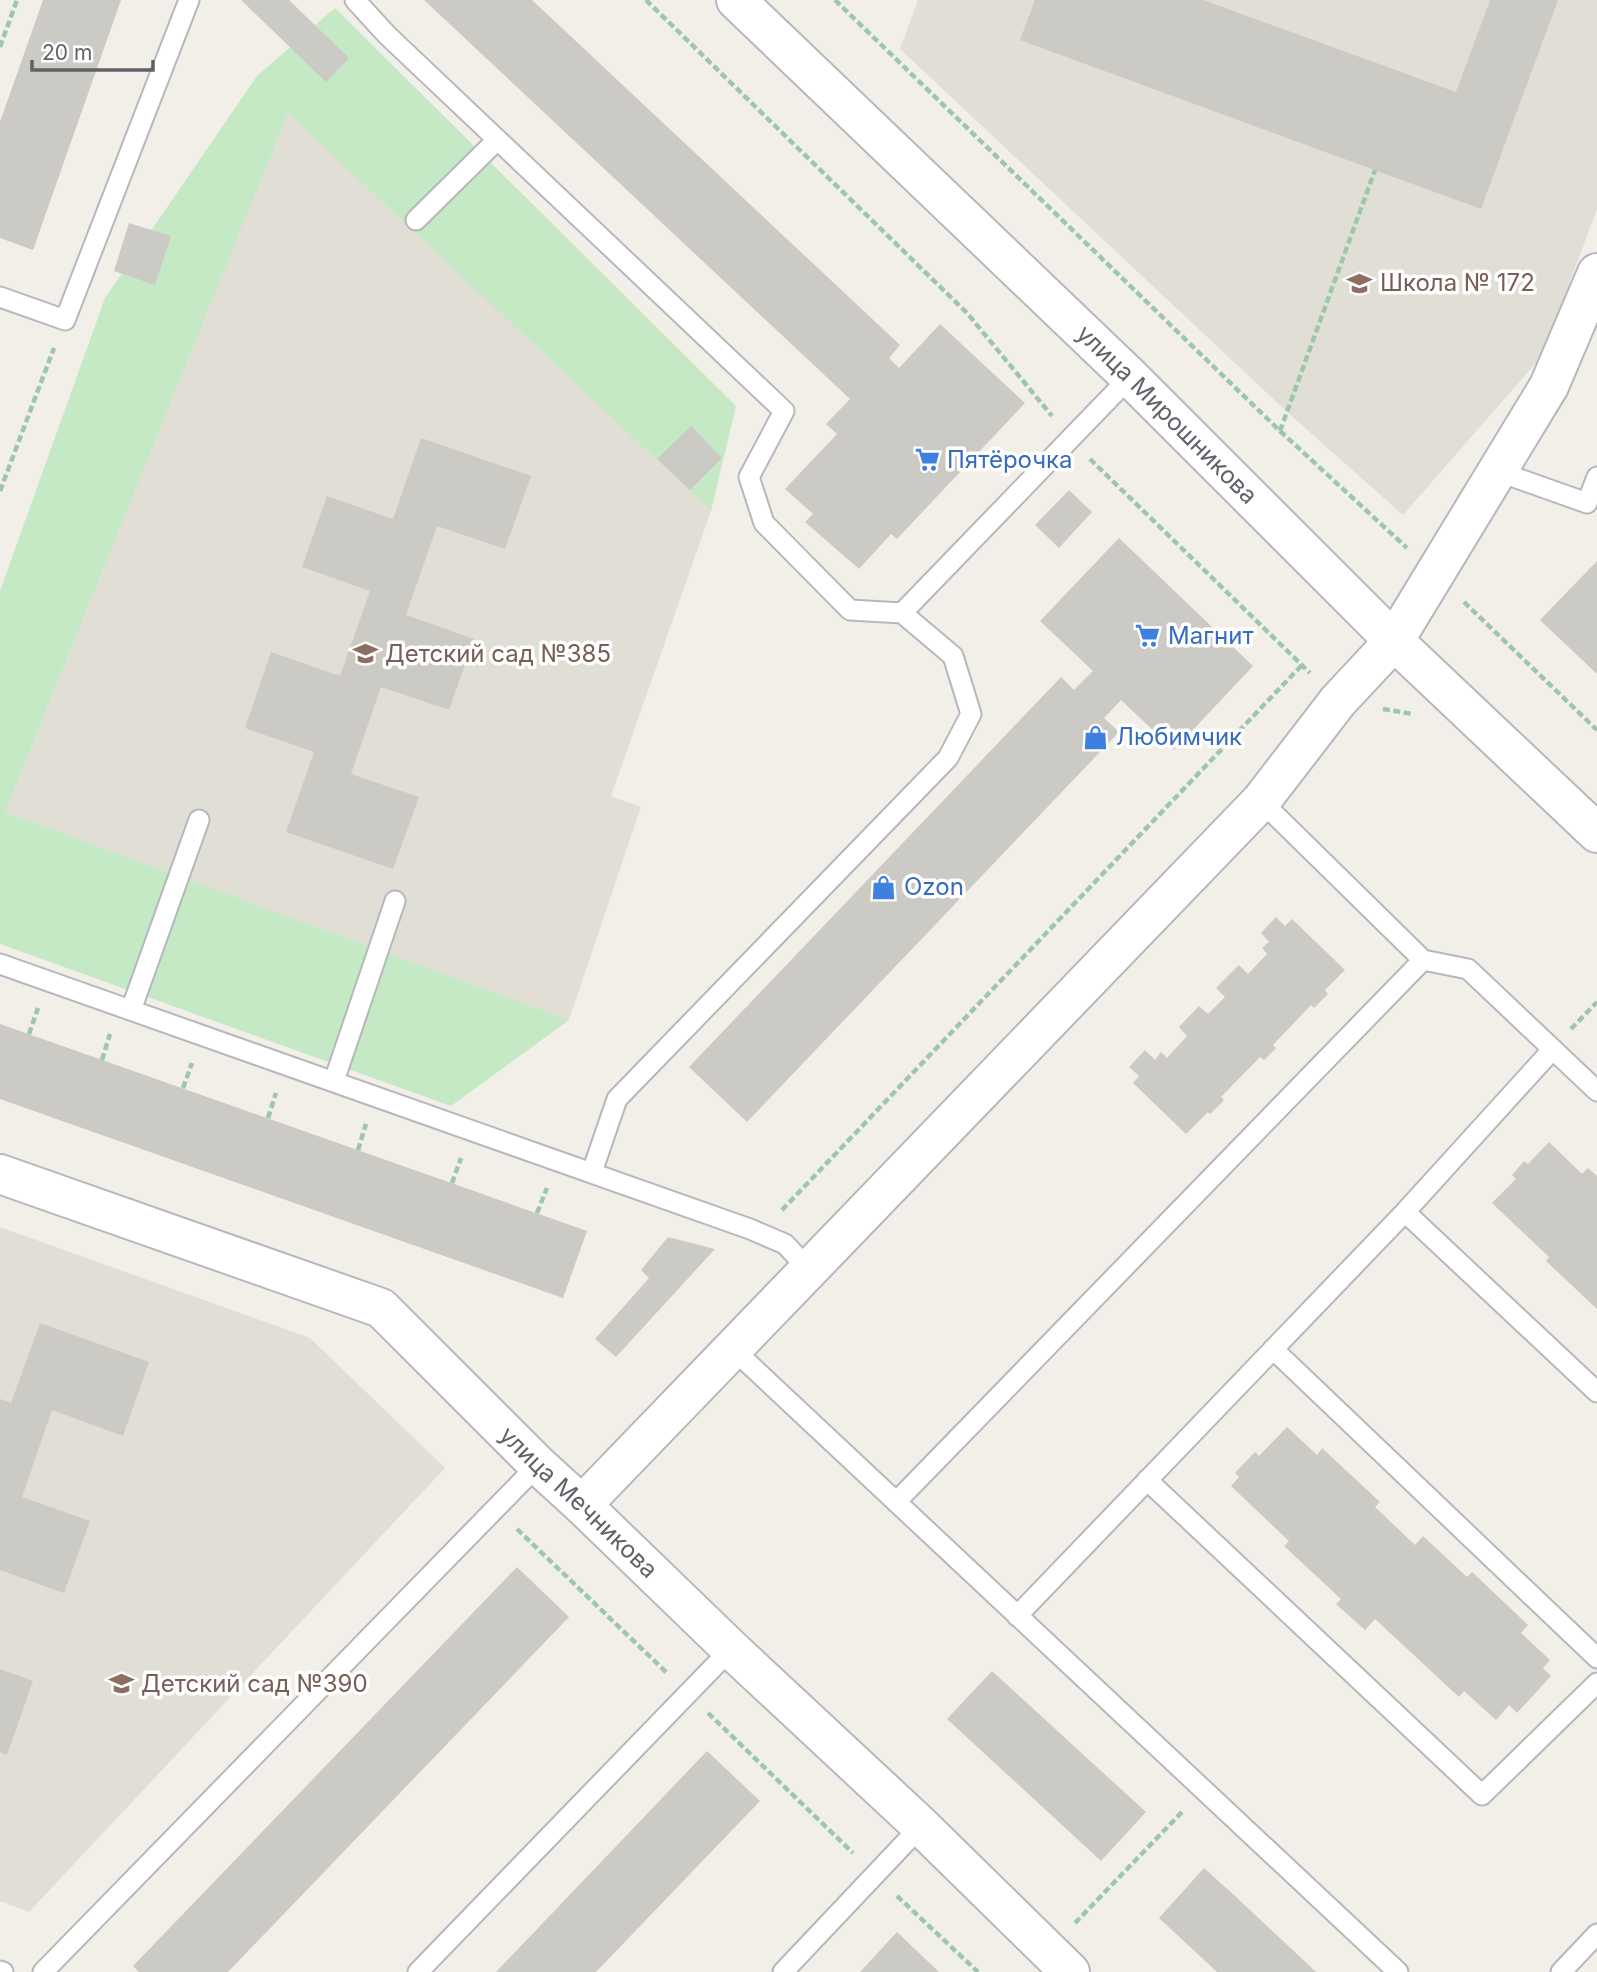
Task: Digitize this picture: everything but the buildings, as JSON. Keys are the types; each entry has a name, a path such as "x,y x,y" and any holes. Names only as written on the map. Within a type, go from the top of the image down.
{"street":[{"name":"улица Мирошникова","path":"736,0 1130,377 1394,641 1597,833"},
{"path":"582,1505 1261,802 1338,701 1394,641 1549,386 1597,274"},
{"name":"улица Мечникова","path":"0,1174 381,1308 538,1465 921,1826 1059,1961"}],"lane":[{"path":"0,297 65,320 190,0"},
{"path":"355,0 387,35 784,411 749,477 764,523 850,610 902,613 953,656 971,714 948,758 617,1098 592,1172"},
{"path":"416,220 497,140"},
{"path":"902,613 1130,377"},
{"path":"1497,471 1587,503 1597,477"},
{"path":"1261,802 1423,960 1468,968 1597,1091"},
{"path":"131,1010 199,820"},
{"path":"334,1081 395,901"},
{"path":"896,1502 1423,960"},
{"path":"0,964 760,1233 785,1244 810,1271"},
{"path":"1017,1616 1405,1212 1553,1049"},
{"path":"1405,1212 1597,1392"},
{"path":"733,1349 1398,1972"},
{"path":"1273,1349 1597,1658"},
{"path":"43,1972 538,1465"},
{"path":"1147,1480 1482,1795 1597,1683"},
{"path":"418,1972 731,1649"},
{"path":"783,1972 921,1826"},
{"path":"1561,1972 1597,1934"}],"path":[{"path":"0,47 17,0"},
{"path":"646,0 967,313 1071,440 1338,701 1426,716"},
{"path":"835,0 1280,431 1434,573 1597,730"},
{"path":"1280,431 1375,170"},
{"path":"0,491 65,320"},
{"path":"760,1233 1302,665"},
{"path":"496,1509 978,1972"},
{"path":"1059,1961 1203,1790"}],"shaded area":[{"name":"Школа № 172","path":"918,0 1597,0 1597,209 1542,356 1403,515 1286,411 900,49"},
{"name":"Детский сад №385","path":"288,112 711,511 611,796 641,807 569,1020 5,812"},
{"name":"Детский сад №390","path":"0,1227 310,1338 445,1468 29,1912 0,1901"}],"green space":[{"path":"335,8 736,406 711,511 288,113 5,812 569,1020 451,1106 0,944 0,591 105,298 257,76"}],"place":[{"name":"Школа № 172","path":"1360,283"},
{"name":"Пятёрочка","path":"927,460"},
{"name":"Магнит","path":"1148,636"},
{"name":"Детский сад №385","path":"365,654"},
{"name":"Любимчик","path":"1096,737"},
{"name":"Ozon","path":"884,887"},
{"name":"Детский сад №390","path":"121,1684"}]}
